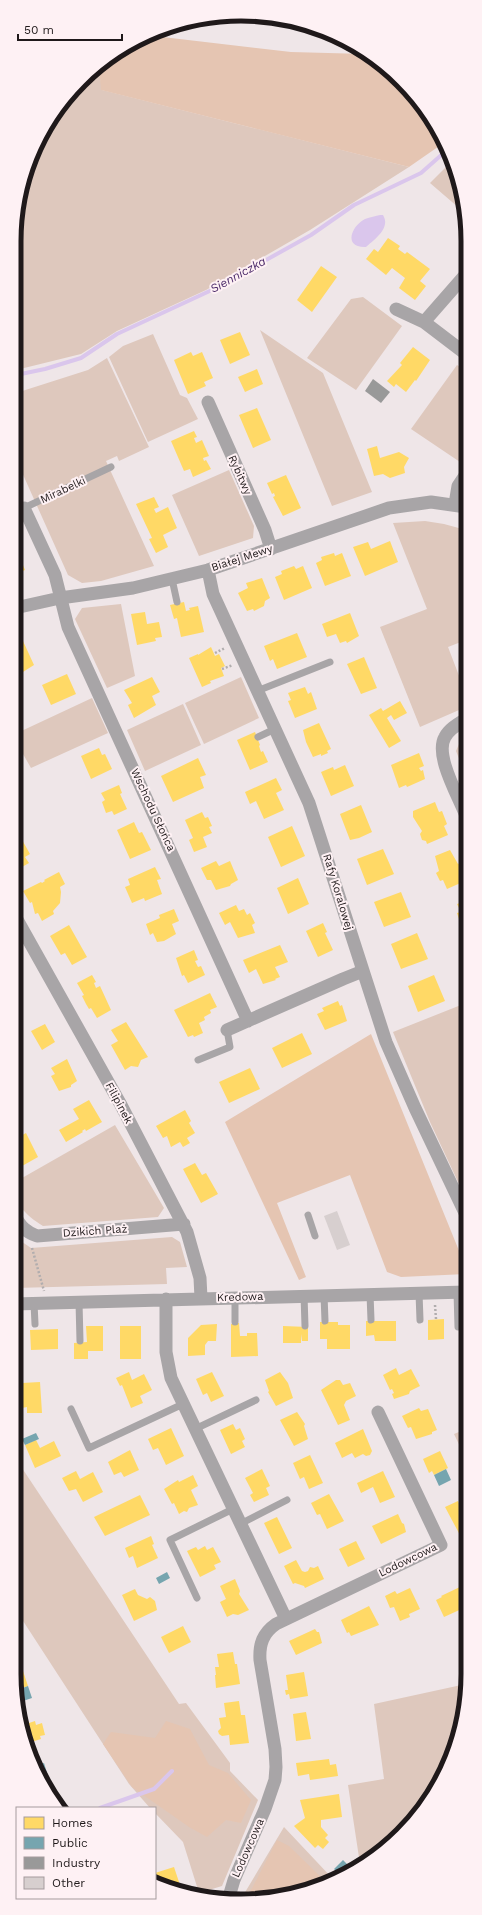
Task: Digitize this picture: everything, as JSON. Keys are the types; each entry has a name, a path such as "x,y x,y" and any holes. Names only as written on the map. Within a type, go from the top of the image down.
{"street":[{"path":"424,322 461,280"},
{"path":"396,309 424,322 461,350"},
{"name":"Rybitwy","path":"208,402 265,530 271,549"},
{"path":"461,482 458,486 461,505"},
{"name":"Białej Mewy","path":"21,607 60,598 119,590 208,570 388,508 431,502 461,505"},
{"name":"Wschodu Słońca","path":"21,512 55,576 68,627 248,1020"},
{"name":"Rafy Koralowej","path":"208,570 213,594 314,816 386,1042 415,1108 461,1205"},
{"path":"461,722 450,730 444,738 441,752 461,803"},
{"name":"Filipinek","path":"21,927 121,1106 188,1232 198,1271 201,1298"},
{"path":"227,1030 343,978 363,972"},
{"name":"Dzikich Plaż","path":"27,1232 38,1236 184,1224"},
{"path":"21,1226 27,1232"},
{"name":"Kredowa","path":"21,1304 461,1292"},
{"path":"166,1299 166,1352 168,1366 183,1404 286,1619"},
{"name":"Lodowcowa","path":"230,1894 234,1880 266,1809 275,1780 275,1749 260,1651 261,1643 269,1629 286,1619 441,1545 378,1412"}],"lane":[{"name":"Mirabelki","path":"21,510 111,467"},
{"path":"172,579 177,602"},
{"path":"257,691 330,662"},
{"path":"258,737 275,729"},
{"path":"198,1060 230,1047 227,1030"},
{"path":"308,1215 316,1236"},
{"path":"419,1293 420,1320"},
{"path":"370,1294 371,1320"},
{"path":"304,1295 305,1326"},
{"path":"324,1295 325,1321"},
{"path":"235,1297 235,1322"},
{"path":"458,1327 461,1301"},
{"path":"79,1302 80,1341"},
{"path":"34,1303 35,1324"},
{"path":"195,1429 256,1400"},
{"path":"71,1409 89,1448 183,1404"},
{"path":"240,1524 288,1500"},
{"path":"197,1598 170,1540 233,1509"}],"path":[{"path":"27,1232 45,1294"}],"shaded area":[{"path":"160,37 291,52 357,54 375,66 397,85 416,107 432,131 439,146 409,167 101,90 100,73 107,66 131,50"},
{"path":"100,73 102,90 409,167 310,230 206,290 117,331 81,354 21,369 21,227 28,184 50,131 66,107 85,85"},
{"path":"447,166 454,184 458,207 430,183"},
{"path":"383,215 385,220 384,229 381,233 366,247 354,244 352,236 356,226 365,219"},
{"path":"363,297 402,326 356,390 307,358 351,299"},
{"path":"260,330 323,373 372,492 332,506"},
{"path":"153,334 180,395 187,398 198,419 148,442 109,357 123,346"},
{"path":"107,358 149,447 119,461 117,456 106,461 154,566 101,581 82,583 68,575 21,470 21,391 88,370"},
{"path":"457,365 461,368 461,461 460,462 411,429"},
{"path":"229,470 254,526 253,538 199,556 172,495"},
{"path":"425,521 461,529 461,642 448,647 461,681 461,709 420,727 380,627 427,609 393,523"},
{"path":"121,604 135,676 107,688 75,619 82,608"},
{"path":"241,677 259,718 204,744 185,703"},
{"path":"92,698 108,733 31,768 21,750 21,731"},
{"path":"183,704 201,745 145,771 127,730"},
{"path":"461,739 461,764 456,751"},
{"path":"461,1005 461,1188 430,1122 393,1032"},
{"path":"371,1034 461,1256 461,1274 401,1277 387,1272 350,1175 277,1203 306,1277 299,1280 225,1122"},
{"path":"115,1125 164,1208 158,1217 43,1226 26,1213 21,1206 21,1179"},
{"path":"172,1237 180,1242 187,1267 166,1268 167,1284 21,1288 21,1241 31,1248"},
{"path":"461,1431 461,1449 454,1434"},
{"path":"21,1467 179,1704 186,1703 230,1763 230,1771 258,1800 222,1886 205,1891 198,1890 183,1842 156,1814 156,1807 149,1807 129,1784 21,1618"},
{"path":"461,1685 454,1731 432,1784 416,1808 397,1830 375,1849 359,1859 348,1785 384,1779 374,1704"},
{"path":"166,1721 190,1729 209,1765 228,1773 251,1800 241,1823 226,1820 207,1837 189,1827 132,1787 103,1744 111,1732 155,1738"},
{"path":"284,1827 329,1875 298,1887 255,1894 244,1894"},
{"path":"277,1840 289,1846 322,1878 298,1887 249,1894"}],"building: Homes":[{"path":"388,238 400,246 398,249 405,254 407,252 430,269 420,281 426,286 415,300 399,288 405,278 392,268 386,275 366,259 374,249 378,252"},
{"path":"321,266 337,277 312,312 297,300"},
{"path":"240,332 250,355 230,364 220,340"},
{"path":"413,347 430,360 416,381 415,380 406,392 396,384 394,387 387,381 402,365 400,363"},
{"path":"191,352 193,356 202,352 213,378 204,382 206,386 188,394 174,360"},
{"path":"257,369 263,384 245,392 238,377"},
{"path":"257,408 271,440 253,448 239,415"},
{"path":"194,431 197,437 194,438 196,443 202,440 209,456 203,458 204,461 206,460 211,469 193,477 190,469 184,471 171,441"},
{"path":"377,446 380,458 399,452 409,458 404,467 405,473 390,478 383,474 374,476 367,449"},
{"path":"286,475 301,508 283,516 273,497 275,496 274,493 272,494 267,483"},
{"path":"154,497 159,507 154,509 156,513 168,507 177,528 163,535 168,547 156,553 149,539 152,538 136,504"},
{"path":"390,541 398,562 365,576 353,547 368,542 371,549"},
{"path":"334,553 335,556 342,553 351,576 325,586 316,563 322,560 321,557"},
{"path":"21,560 25,570 21,572"},
{"path":"294,566 296,569 303,566 312,588 284,600 275,577 282,574 281,571"},
{"path":"262,578 270,598 265,601 264,606 254,611 253,609 247,611 238,593 248,588 246,583"},
{"path":"184,602 186,611 190,610 189,608 198,606 204,632 181,637 177,618 174,619 170,605"},
{"path":"145,612 147,624 159,622 162,637 155,638 156,641 137,645 131,614"},
{"path":"350,613 359,636 347,643 346,641 340,643 336,634 327,637 322,624"},
{"path":"297,633 307,657 277,669 273,659 270,661 264,646"},
{"path":"23,641 34,665 21,673 21,642"},
{"path":"211,647 215,656 219,654 225,666 221,668 224,676 210,681 211,683 202,687 189,658 198,655"},
{"path":"364,657 377,688 361,694 347,664"},
{"path":"67,674 76,694 51,705 42,685"},
{"path":"152,677 160,692 152,696 156,705 134,718 128,705 132,703 124,690"},
{"path":"305,687 308,694 311,692 317,709 295,718 288,701 291,700 288,693"},
{"path":"400,701 407,713 394,720 391,715 387,718 401,741 389,748 369,715 381,708 383,711"},
{"path":"319,723 331,749 327,751 328,753 313,757 306,742 303,730"},
{"path":"255,732 261,752 263,751 268,762 250,770 237,740"},
{"path":"99,748 102,755 105,754 112,769 91,779 81,756"},
{"path":"419,753 424,766 419,768 421,771 423,770 425,779 407,787 406,785 399,788 391,765"},
{"path":"198,758 206,775 200,777 204,788 173,802 161,776"},
{"path":"345,765 354,786 331,796 321,772 333,767 334,770"},
{"path":"276,778 282,790 276,793 284,810 264,819 256,801 250,804 245,792"},
{"path":"119,785 122,793 120,794 127,809 114,815 112,811 106,813 102,802 105,800 101,793"},
{"path":"435,802 439,812 442,811 447,824 444,826 448,835 427,844 426,841 422,840 420,834 422,831 413,817 413,811"},
{"path":"361,805 372,832 350,840 340,814"},
{"path":"202,812 205,818 208,817 212,826 209,827 212,833 203,837 207,847 194,852 189,840 193,838 185,820"},
{"path":"134,822 139,833 142,832 151,850 130,859 117,830"},
{"path":"292,826 305,856 281,867 268,837"},
{"path":"21,838 30,854 25,857 29,863 21,868"},
{"path":"383,849 394,874 367,885 357,859"},
{"path":"450,850 458,864 461,862 461,883 447,889 443,880 440,881 436,873 439,871 435,856"},
{"path":"216,861 219,866 230,861 238,880 230,886 216,890 211,880 207,880 201,868"},
{"path":"155,867 161,879 157,880 162,894 145,901 144,898 132,903 125,887 130,885 128,879"},
{"path":"59,872 65,884 60,887 60,903 53,911 54,914 42,921 38,913 35,914 32,902 30,903 23,891 41,882 42,883 45,881 44,880"},
{"path":"298,878 309,904 288,914 277,888"},
{"path":"401,892 411,917 384,927 374,902"},
{"path":"461,903 461,912 457,904"},
{"path":"236,905 239,911 244,909 247,915 250,913 255,923 252,925 255,933 238,938 230,922 225,925 219,913"},
{"path":"174,909 179,921 172,924 176,934 164,941 157,942 153,933 150,935 146,924 160,918 159,915"},
{"path":"461,912 461,922 460,922 457,913"},
{"path":"323,923 327,932 325,933 333,950 318,957 306,931"},
{"path":"69,925 87,957 72,965 65,953 61,955 50,936"},
{"path":"417,933 428,959 401,969 391,944"},
{"path":"280,945 288,962 275,967 280,977 275,979 276,980 263,984 256,969 249,973 243,960"},
{"path":"194,950 198,960 195,961 198,967 201,966 205,975 188,983 184,975 182,976 176,958"},
{"path":"92,975 96,982 94,983 96,988 100,986 111,1010 97,1018 91,1008 89,1009 86,1004 82,996 84,995 77,983"},
{"path":"434,975 445,1001 418,1012 408,986"},
{"path":"210,993 217,1007 210,1010 211,1013 204,1017 205,1020 199,1023 203,1033 194,1037 193,1035 188,1037 174,1010"},
{"path":"338,1001 340,1006 342,1005 347,1021 325,1030 317,1014 324,1011 322,1008"},
{"path":"126,1022 148,1057 141,1060 138,1067 131,1066 125,1070 111,1045 118,1041 111,1030"},
{"path":"45,1024 55,1042 42,1050 31,1031"},
{"path":"302,1033 312,1054 282,1068 272,1048"},
{"path":"67,1059 77,1081 71,1085 71,1087 59,1091 51,1076 55,1074 51,1068"},
{"path":"250,1068 260,1089 229,1103 219,1082"},
{"path":"89,1100 102,1122 86,1131 85,1129 82,1131 83,1132 66,1142 59,1130 79,1119 73,1109"},
{"path":"185,1110 191,1121 189,1123 195,1133 187,1138 190,1143 183,1147 180,1142 171,1147 167,1136 163,1138 156,1126"},
{"path":"26,1133 38,1157 21,1167 21,1136"},
{"path":"195,1163 202,1175 206,1173 218,1194 201,1203 183,1169"},
{"path":"444,1319 444,1339 428,1340 428,1320"},
{"path":"366,1321 396,1321 396,1341 375,1341 374,1335 366,1336"},
{"path":"320,1322 338,1322 338,1325 350,1325 350,1349 327,1349 327,1339 320,1339"},
{"path":"239,1323 240,1336 247,1336 247,1333 257,1333 258,1356 231,1357 231,1324"},
{"path":"217,1324 216,1341 208,1341 205,1345 205,1355 188,1356 188,1338 201,1325"},
{"path":"86,1326 103,1326 103,1351 88,1351 88,1359 74,1359 74,1343 87,1342"},
{"path":"120,1326 141,1326 141,1359 120,1359"},
{"path":"283,1326 308,1327 308,1341 302,1341 301,1334 301,1343 283,1343"},
{"path":"58,1329 58,1349 31,1350 30,1330"},
{"path":"460,1329 461,1329 461,1358"},
{"path":"396,1368 399,1375 411,1369 420,1386 410,1391 409,1394 394,1399 392,1394 394,1393 392,1389 390,1390 383,1375"},
{"path":"129,1372 132,1380 144,1374 152,1390 140,1396 143,1403 131,1408 122,1385 120,1386 116,1378"},
{"path":"212,1372 224,1396 211,1402 207,1393 203,1395 196,1379"},
{"path":"280,1372 288,1383 293,1398 276,1406 268,1392 269,1391 265,1380"},
{"path":"336,1380 340,1380 343,1385 350,1383 356,1396 346,1401 344,1405 350,1420 338,1425 321,1390"},
{"path":"40,1382 42,1413 27,1413 27,1407 22,1408 22,1383"},
{"path":"419,1408 421,1411 428,1409 437,1430 432,1432 432,1434 416,1439 411,1427 408,1428 402,1416"},
{"path":"297,1412 305,1424 304,1426 308,1439 294,1446 280,1420"},
{"path":"233,1424 236,1430 240,1428 245,1439 242,1441 245,1447 231,1454 220,1430"},
{"path":"171,1428 184,1456 166,1465 158,1448 153,1450 148,1439"},
{"path":"363,1429 372,1451 370,1455 366,1456 363,1454 355,1458 352,1453 342,1458 335,1443"},
{"path":"36,1440 40,1448 54,1441 61,1456 35,1468 25,1445"},
{"path":"130,1450 139,1470 124,1477 121,1472 114,1475 108,1462"},
{"path":"440,1451 448,1468 434,1475 432,1471 429,1473 423,1459"},
{"path":"310,1455 323,1483 309,1489 304,1477 300,1479 293,1463"},
{"path":"262,1469 270,1486 266,1488 269,1495 254,1502 250,1495 253,1493 245,1478"},
{"path":"76,1471 80,1479 93,1472 103,1492 83,1502 76,1489 69,1491 62,1478"},
{"path":"383,1471 395,1497 380,1503 373,1487 361,1493 357,1483"},
{"path":"193,1475 198,1486 191,1490 198,1505 189,1508 187,1512 184,1511 179,1514 174,1503 172,1504 164,1489 178,1480 179,1482"},
{"path":"329,1494 344,1521 327,1529 320,1514 317,1515 311,1503"},
{"path":"140,1495 150,1515 105,1536 94,1517"},
{"path":"458,1501 461,1508 461,1537 445,1507"},
{"path":"398,1514 402,1523 404,1524 406,1532 381,1544 372,1526"},
{"path":"277,1517 292,1548 279,1554 264,1523"},
{"path":"151,1536 154,1544 152,1545 158,1558 137,1568 133,1556 129,1558 125,1548"},
{"path":"356,1541 365,1559 348,1567 339,1549"},
{"path":"205,1546 207,1550 213,1547 221,1562 214,1565 216,1569 200,1577 187,1551 196,1547 198,1550"},
{"path":"296,1560 302,1571 305,1572 308,1571 310,1567 314,1568 318,1566 324,1579 305,1588 304,1586 295,1583 293,1584 284,1566"},
{"path":"235,1579 240,1591 239,1594 249,1610 238,1615 233,1614 227,1617 220,1602 226,1599 220,1586"},
{"path":"461,1586 461,1609 444,1617 436,1600 442,1597 441,1596"},
{"path":"410,1588 420,1609 409,1614 410,1617 400,1621 394,1607 390,1608 385,1596 395,1591 397,1594"},
{"path":"135,1589 138,1595 147,1599 150,1597 155,1601 157,1610 134,1621 122,1595"},
{"path":"369,1606 379,1625 351,1636 349,1632 347,1633 341,1620"},
{"path":"183,1626 191,1642 169,1653 161,1637"},
{"path":"315,1629 319,1632 322,1643 296,1655 289,1641"},
{"path":"233,1652 235,1664 237,1664 240,1684 216,1688 215,1667 219,1667 217,1654"},
{"path":"21,1665 28,1686 21,1689"},
{"path":"304,1672 308,1696 290,1699 289,1694 286,1695 285,1690 288,1690 286,1675"},
{"path":"239,1701 241,1715 245,1715 249,1743 230,1745 229,1735 222,1736 219,1734 218,1731 221,1728 219,1718 226,1717 224,1703"},
{"path":"306,1712 311,1739 296,1741 293,1714"},
{"path":"27,1718 29,1723 35,1721 36,1725 42,1723 45,1735 40,1736 41,1739 32,1742 25,1719"},
{"path":"329,1759 330,1765 336,1764 338,1776 310,1780 309,1774 298,1776 296,1763"},
{"path":"339,1794 342,1817 321,1820 321,1827 328,1835 325,1838 329,1842 323,1849 318,1845 315,1848 294,1826 305,1818 300,1800"},
{"path":"174,1867 180,1886 157,1877 156,1873"}],"building: Public":[{"path":"36,1433 39,1439 25,1445 22,1439"},
{"path":"446,1469 451,1480 439,1486 434,1475"},
{"path":"167,1572 170,1578 159,1584 156,1578"},
{"path":"28,1686 32,1698 23,1701 21,1689"},
{"path":"44,1763 48,1776 47,1776 41,1764"},
{"path":"343,1860 348,1865 337,1872 334,1869"}],"building: Industry":[{"path":"373,379 390,392 381,403 365,391"}],"building: Other":[{"path":"337,1211 350,1245 337,1250 324,1216"}],"waterway":[{"name":"Sienniczka","path":"21,374 45,369 81,358 117,334 214,289 311,235 354,205 421,173 443,154"},
{"path":"103,1807 154,1789 172,1771"}]}
